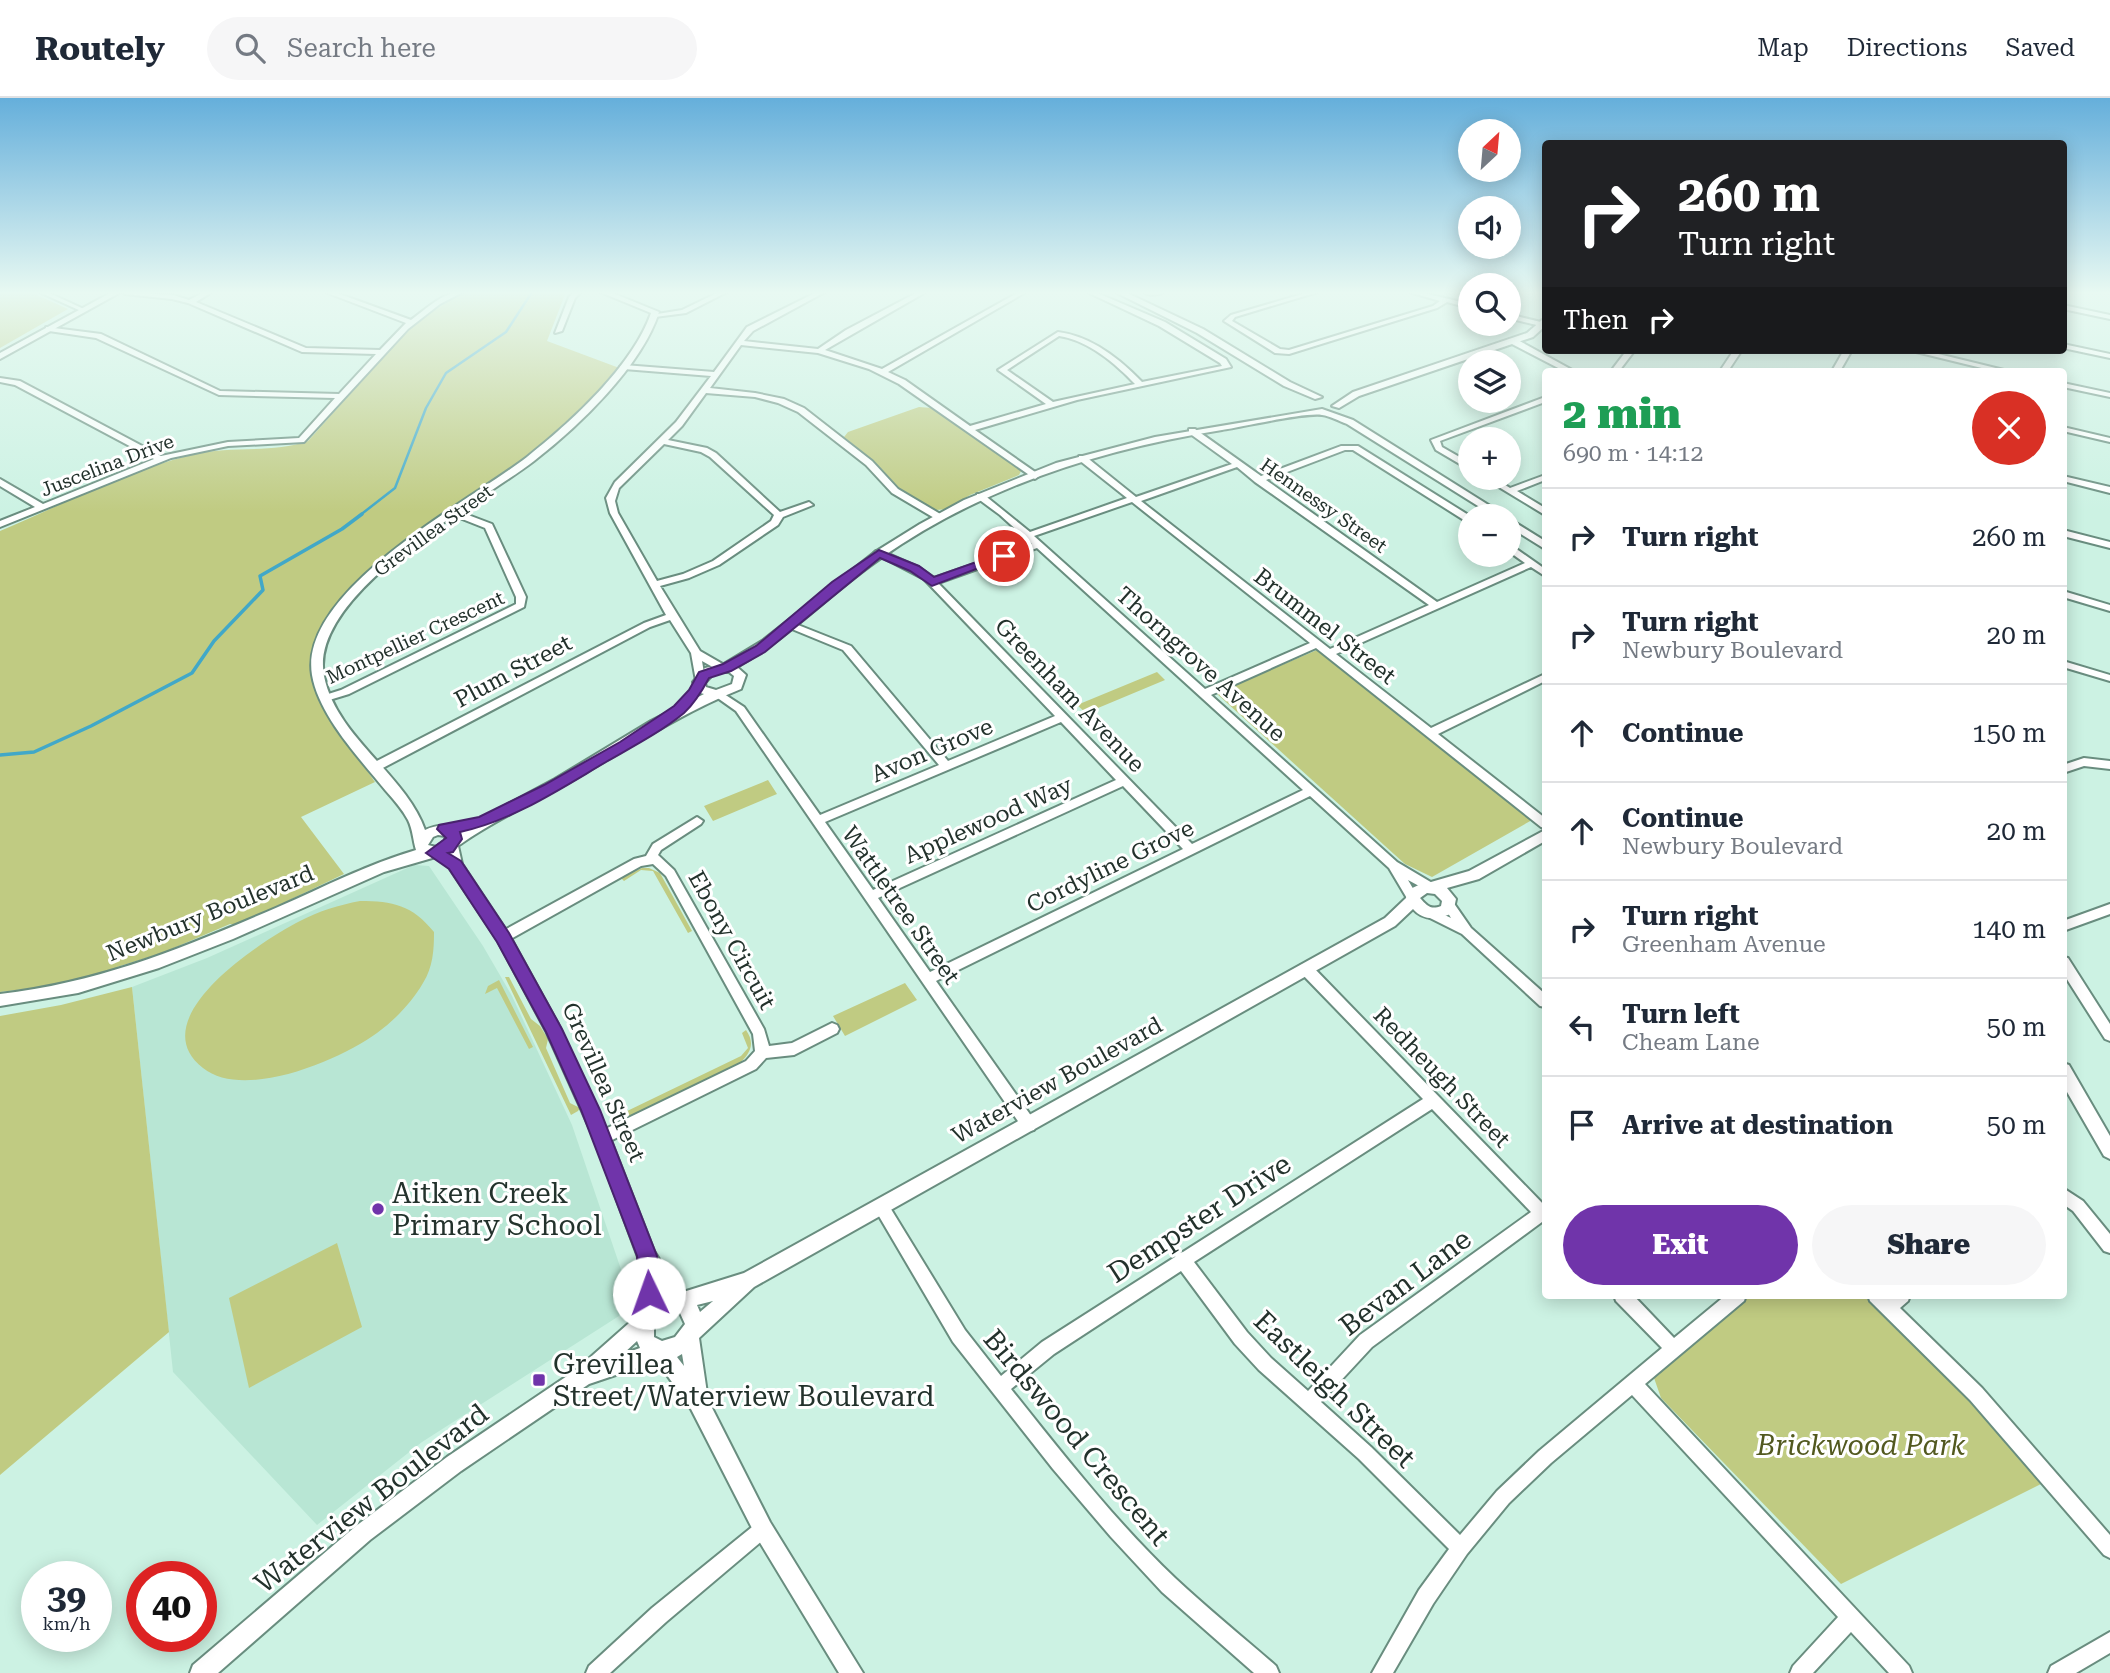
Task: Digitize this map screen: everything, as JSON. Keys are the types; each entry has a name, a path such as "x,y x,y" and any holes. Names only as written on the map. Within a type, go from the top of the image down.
{"street":[{"path":"160,366 219,393 342,396"},
{"name":"Juscelina Drive","path":"0,524 160,459 228,444 301,440 369,366"},
{"path":"716,694 704,691 696,653 654,585 614,513 610,499 618,484 662,441 722,366"},
{"path":"868,366 883,372 1033,475"},
{"path":"883,372 894,366"},
{"path":"1009,366 1002,370 1051,404"},
{"path":"1121,366 1140,384"},
{"path":"968,429 1051,404 1140,384 1222,370 1227,366"},
{"path":"1257,366 1287,384 1334,401 1335,407 1350,422 1482,504"},
{"path":"679,710 709,671 724,668 760,649 879,554 939,517 980,496 1061,464 1128,444 1288,415 1320,412 1335,407 1356,394 1440,366"},
{"path":"624,367 716,374"},
{"name":"Grevillea Street","path":"624,367 595,400 553,440 380,566 339,606 322,637 317,661 320,684 326,698 416,819 426,847 455,865 503,937 553,1029 602,1138 647,1256 677,1302"},
{"path":"0,380 17,383 160,459"},
{"path":"1287,384 1304,403 1320,412 1350,422"},
{"path":"2067,386 2110,395"},
{"path":"704,390 769,398 801,410 869,463 895,491 939,517"},
{"path":"1288,415 1304,403 1320,397 1356,394"},
{"path":"1470,427 1542,400"},
{"path":"2067,430 2110,440"},
{"name":"Hennessy Street","path":"1192,431 1437,606"},
{"path":"1458,431 1435,440 1438,448 1458,460"},
{"path":"662,441 713,454 779,515"},
{"path":"1258,480 1344,448 1358,449 1458,512"},
{"name":"Brummel Street","path":"1082,458 1542,822"},
{"path":"1027,536 1236,464"},
{"path":"1510,491 1542,478"},
{"path":"2067,479 2110,490"},
{"path":"0,482 42,507"},
{"path":"1510,491 1542,510"},
{"name":"Thorngrove Avenue","path":"980,496 1393,865 1432,887"},
{"path":"654,585 716,564 775,523 779,515 809,505"},
{"name":"Montpellier Crescent","path":"326,698 369,681 521,605 521,597 489,526 455,513"},
{"path":"1521,530 1542,544"},
{"path":"2067,534 2110,545"},
{"path":"932,582 1037,545"},
{"name":"Greenham Avenue","path":"879,554 915,569 932,582 1191,850"},
{"path":"1521,555 1542,570"},
{"path":"1329,653 1533,563"},
{"path":"2067,595 2110,608"},
{"name":"Plum Street","path":"375,767 647,625 672,616"},
{"path":"790,625 838,643 854,654 946,766"},
{"path":"1203,694 1317,644"},
{"path":"426,847 452,844 482,821 560,782 679,710 739,682 744,670 760,649"},
{"path":"696,653 724,668 737,671 739,682"},
{"path":"2067,665 2110,678"},
{"path":"1430,733 1542,678"},
{"name":"Wattletree Street","path":"739,682 740,709"},
{"name":"Wattletree Street","path":"716,694 740,709 1029,1125"},
{"name":"Avon Grove","path":"817,821 1063,717"},
{"path":"2067,768 2084,762 2110,765"},
{"name":"Applewood Way","path":"870,897 1124,781"},
{"name":"Cordyline Grove","path":"927,979 1311,791"},
{"name":"Grevillea Street","path":"416,819 454,835 452,844 455,865"},
{"path":"426,847 441,829 482,821"},
{"path":"503,937 638,862 650,859 657,847 697,821"},
{"path":"1542,837 1474,876 1420,888 1413,899 1418,908 1467,932 1542,999"},
{"name":"Newbury Boulevard","path":"0,1000 76,988 144,968 193,950 426,847"},
{"name":"Ebony Circuit","path":"650,859 662,862 670,873 759,1033 763,1042 762,1052"},
{"name":"Thorngrove Avenue","path":"1393,865 1413,899"},
{"path":"1430,914 1445,911 1474,876"},
{"path":"1432,887 1447,895 1467,932"},
{"name":"Waterview Boulevard","path":"677,1302 748,1281 1390,922 1413,899"},
{"path":"2067,925 2110,909"},
{"name":"Waterview Boulevard","path":"1390,922 1430,914"},
{"path":"2067,968 2110,1035"},
{"name":"Redheugh Street","path":"1306,969 1542,1212"},
{"path":"602,1138 742,1070 756,1061 762,1052 794,1049 832,1029"},
{"path":"2067,1077 2110,1151"},
{"name":"Dempster Drive","path":"999,1388 1048,1348 1182,1259 1433,1100"},
{"path":"2067,1198 2078,1206 2110,1246"},
{"name":"Birdswood Crescent","path":"881,1206 959,1336 1117,1531 1169,1585 1269,1673"},
{"name":"Bevan Lane","path":"1309,1402 1366,1341 1542,1215"},
{"name":"Grevillea Street","path":"646,1321 649,1293 647,1256"},
{"name":"Eastleigh Street","path":"1182,1259 1241,1338 1265,1364 1309,1402 1461,1548"},
{"name":"Waterview Boulevard","path":"690,1334 748,1281"},
{"path":"1626,1299 1673,1348"},
{"path":"1382,1673 1426,1597 1461,1548 1520,1481 1733,1299"},
{"path":"1882,1301 1976,1394 2110,1549"},
{"path":"690,1334 677,1348 660,1351 652,1348 644,1337 646,1321 656,1308 677,1302 691,1310 693,1317 690,1334 698,1402"},
{"name":"Waterview Boulevard","path":"201,1673 363,1532 454,1464 583,1377 646,1321"},
{"path":"660,1351 698,1402 763,1529 852,1673"},
{"name":"Waterview Boulevard","path":"583,1377 660,1351"},
{"path":"1633,1383 1902,1673"},
{"path":"596,1673 659,1615 763,1529"},
{"path":"1800,1673 1850,1618"},
{"path":"2059,1673 2110,1642"}],"shaded area":[{"name":"Aitken Creek Primary School","path":"414,865 429,866 483,946 512,996 572,1125 629,1293 627,1304 619,1316 422,1442 317,1525 173,1372 132,987 207,958"}],"green space":[{"path":"376,366 613,366 622,369 558,433 517,468 364,578 347,593 321,628 315,649 315,682 339,727 375,782 301,817 344,874 237,925 230,924 162,953 117,967 112,972 58,985 0,992 0,531 118,479 166,462 205,452 279,447 308,441"},
{"path":"919,407 932,408 1018,468 1021,471 1019,475 970,495 948,509 936,510 903,492 875,462 844,437 848,432"},
{"path":"1317,650 1532,820 1432,877 1405,864 1216,693"},
{"path":"1157,672 1165,680 1086,713 1077,705"},
{"path":"768,780 777,794 713,821 704,806"},
{"path":"642,868 649,868 660,873 692,931 688,933 653,871 641,870 624,881 621,878"},
{"path":"360,901 401,906 418,916 434,932 429,971 419,990 403,1010 361,1044 292,1073 266,1079 242,1080 221,1077 203,1068 187,1048 186,1027 196,1005 213,984 236,963 282,931 322,911"},
{"path":"505,977 509,977 531,1019 540,1026 548,1039 546,1048 570,1103 580,1108 571,1115"},
{"path":"499,980 533,1047 529,1049 497,988 485,994 488,986"},
{"path":"905,983 917,1000 845,1036 833,1016"},
{"path":"132,987 169,1332 0,1475 0,1016 61,1005"},
{"path":"746,1030 751,1047 741,1062 627,1119 623,1113 741,1056 748,1048 742,1033"},
{"path":"337,1243 362,1327 249,1388 229,1298"},
{"name":"Brickwood Park","path":"1744,1299 1867,1299 1938,1365 2043,1483 1841,1584 1661,1398 1653,1375"}],"waterway":[{"path":"359,516 395,488 426,408 446,373 457,366"},
{"path":"0,755 34,752 91,726 192,673 214,641 263,590 260,576 342,529 362,514"}],"place":[{"name":"Aitken Creek Primary School","path":"378,1209"},
{"name":"Grevillea Street/Waterview Boulevard","path":"539,1380"}],"route":[{"path":"649,1293 647,1256 627,1199 568,1059 503,937 484,907 455,865 433,853 447,848 454,839 452,832 444,829 482,821 515,806 625,745 679,710 699,685 703,675 715,669 726,668 760,649 879,554 921,572 932,582 1004,556"}]}
